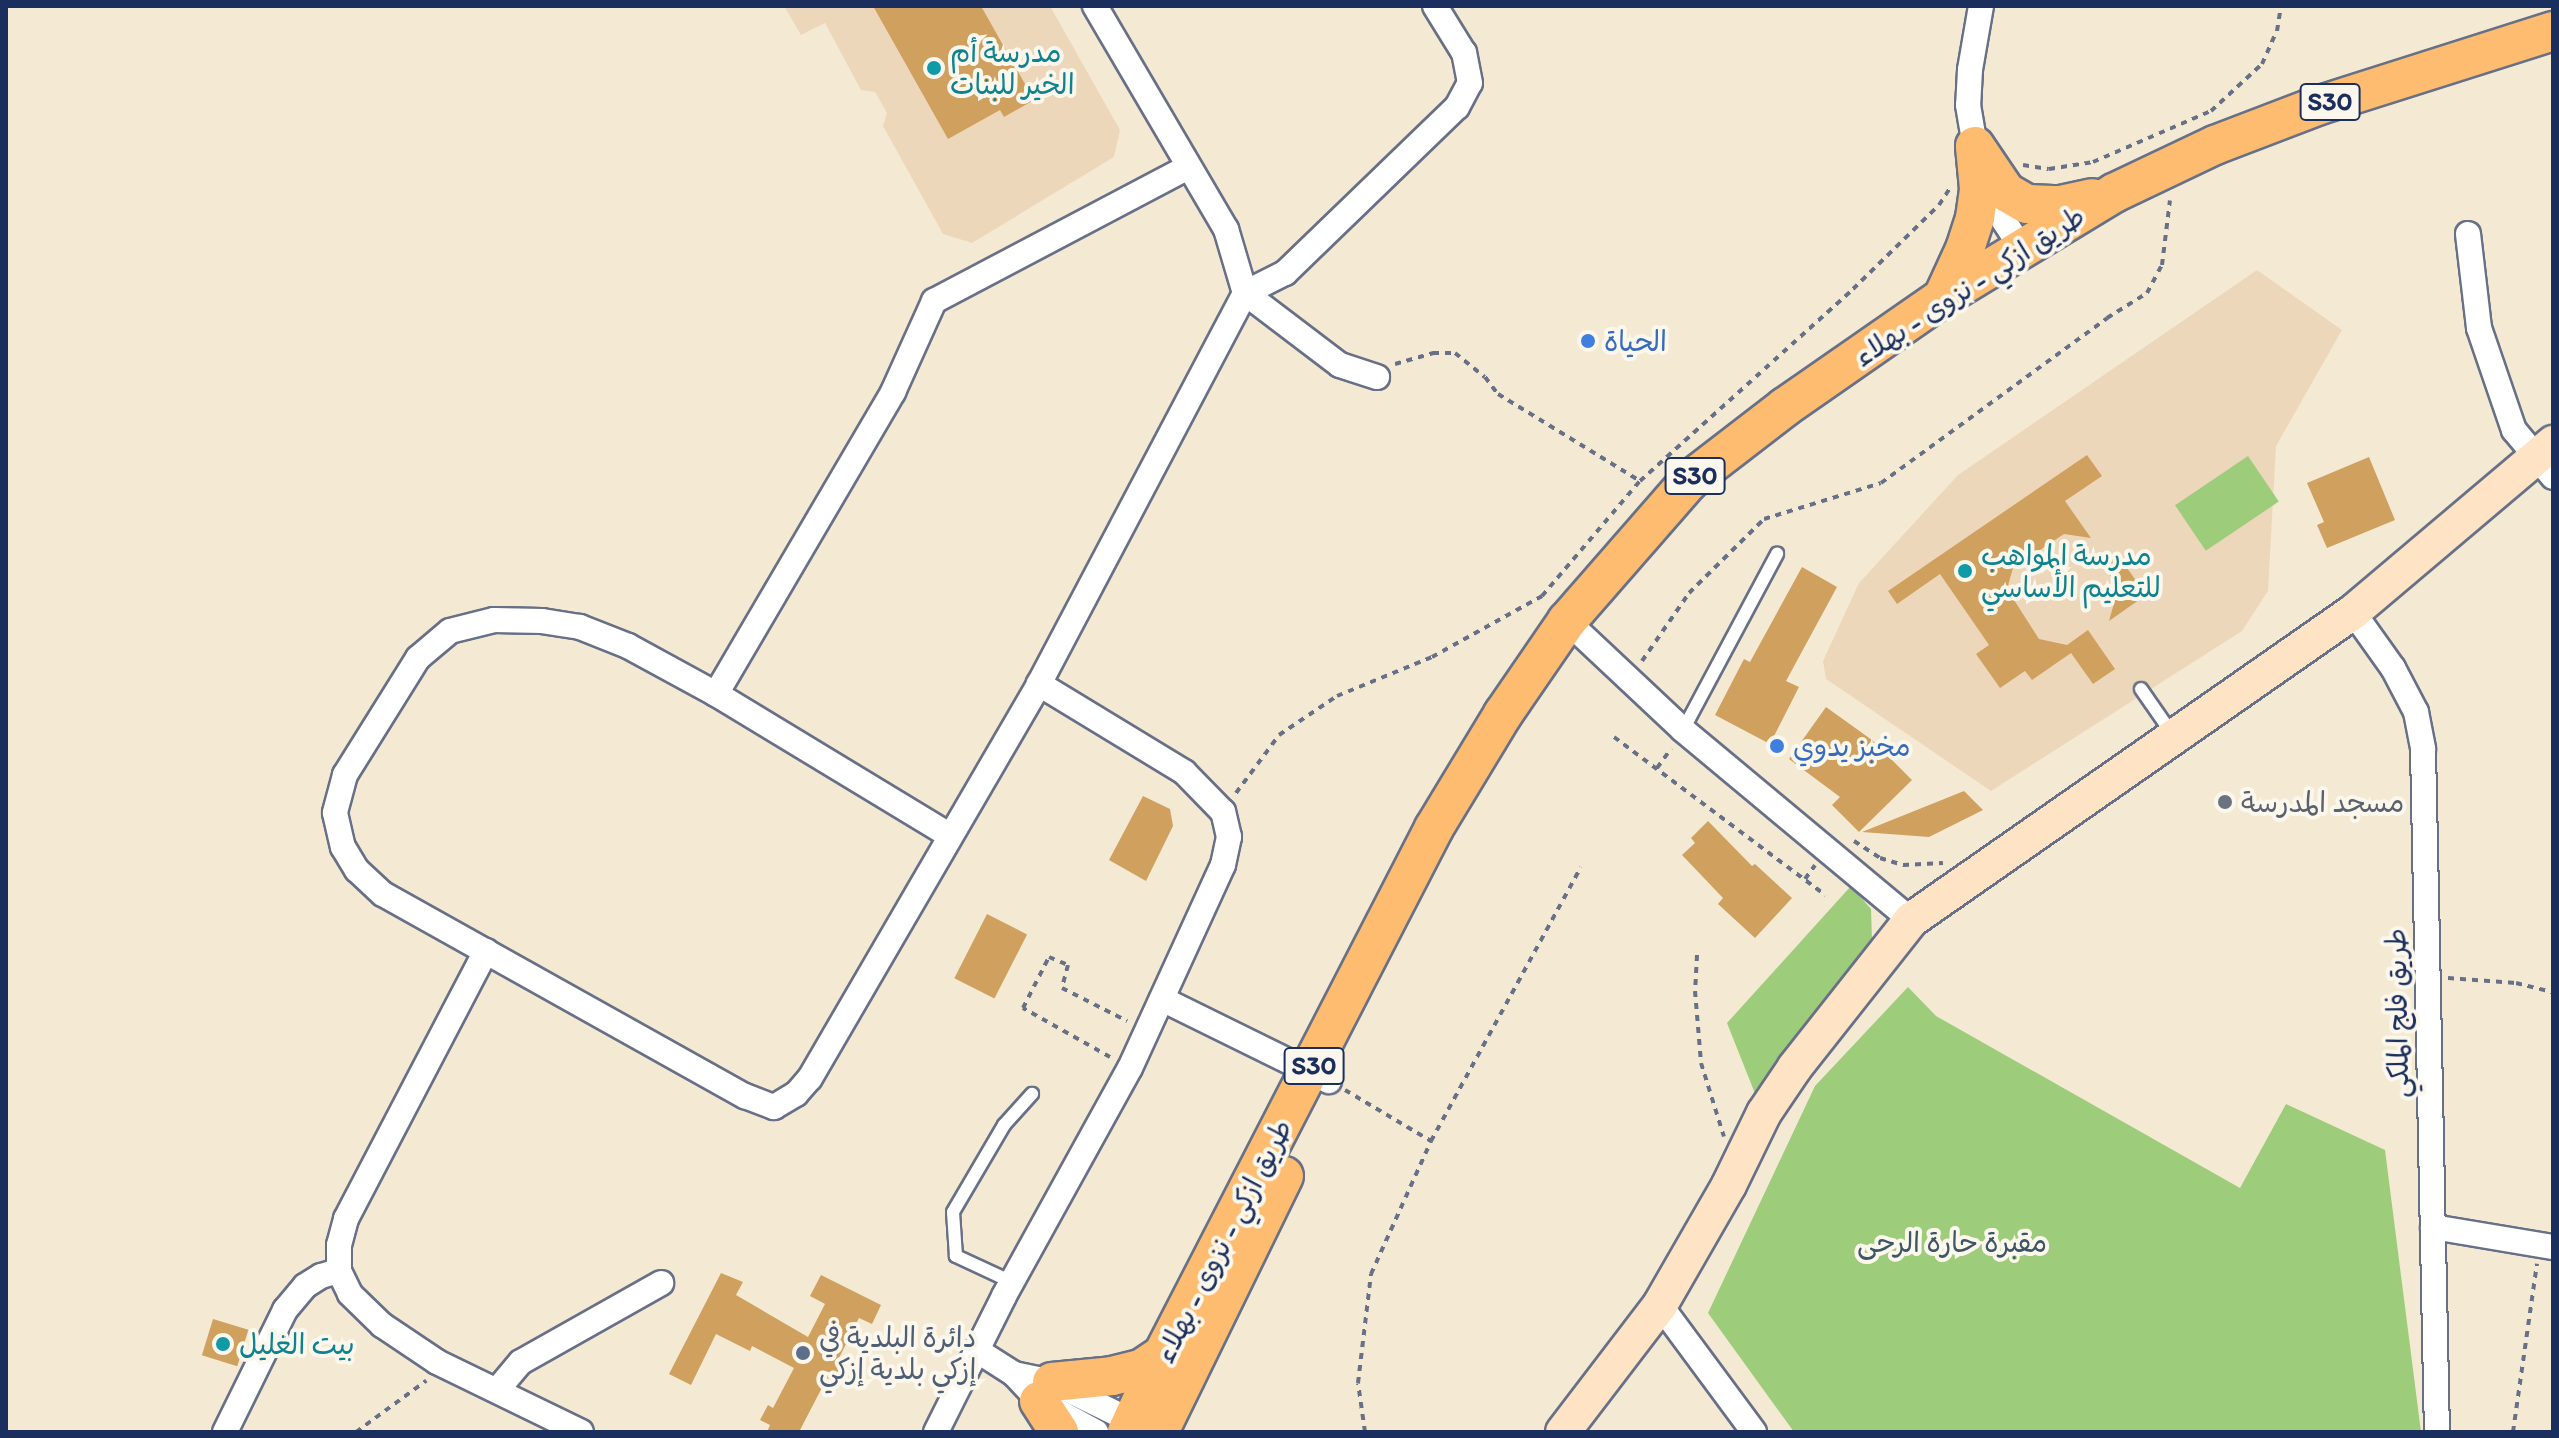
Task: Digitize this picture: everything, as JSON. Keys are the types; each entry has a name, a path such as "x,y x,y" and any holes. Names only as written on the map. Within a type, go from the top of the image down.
{"main road":[{"name":"طريق ازكي - نزوى - بهلاء","path":"1144,1429 1163,1354 1320,1077 1447,843 1503,714 1567,621 1689,481 1785,407 1943,297 2114,193 2182,161 2320,105 2553,31"},
{"path":"1975,146 2006,192 2027,204 2060,205 2114,193"},
{"path":"1943,297 1975,218 1979,189 1975,146"},
{"name":"طريق ازكي - نزوى - بهلاء","path":"1144,1429 1320,1077"},
{"path":"1041,1397 1141,1369 1163,1354"}],"street":[{"path":"1095,6 1226,229 1245,293 1340,365 1377,377"},
{"path":"949,835 716,694 628,646 580,627 542,621 494,620 450,631 418,658 345,775 335,813 343,847 357,870 374,886 745,1096 774,1107 796,1094 810,1078 1039,684 1245,293 1285,273 1457,107 1470,83 1464,53 1435,6"},
{"path":"1981,6 1970,70 1968,105 1975,146 2004,221 2021,247"},
{"path":"716,694 893,392 934,301 1188,167"},
{"path":"1563,1432 1660,1305 1739,1165 1764,1113 1795,1067 1911,920 2353,612 2548,459 2514,430 2479,328 2468,234"},
{"name":"طريق فلج الملكي","path":"2353,612 2393,668 2416,712 2423,749 2437,1432"},
{"path":"1567,621 1683,730 1911,920"},
{"path":"936,1432 1012,1282 1130,1068 1223,865 1229,837 1223,812 1184,772 1039,684"},
{"path":"486,951 346,1219 339,1245 339,1271 350,1294 382,1325 437,1362 581,1432"},
{"path":"1162,999 1320,1077"},
{"path":"2433,1227 2546,1246"},
{"path":"225,1432 285,1310 305,1286 321,1276 339,1271"},
{"path":"498,1389 521,1362 661,1283"},
{"path":"1660,1305 1754,1432"},
{"path":"978,1351 1096,1432"},
{"path":"1041,1397 1144,1429"}],"lane":[{"path":"1683,730 1777,554"},
{"path":"2141,689 2173,735"},
{"path":"1012,1282 956,1256 953,1212 1004,1125 1032,1094"}],"path":[{"path":"2020,164 2049,169 2093,162 2211,111 2262,64 2277,31 2281,6"},
{"path":"1223,812 1279,735 1337,696 1432,657 1542,596 1640,481 1853,289 1939,205 1975,146"},
{"path":"1647,655 1689,593 1764,519 1881,483 2094,327 2147,293 2162,265 2166,205 2188,175 2182,161"},
{"path":"1377,377 1392,365 1433,353 1455,353 1485,377 1498,394 1640,481"},
{"path":"1614,737 1825,895"},
{"path":"1848,839 1880,858 1903,865 1947,863"},
{"path":"1365,1432 1358,1383 1371,1274 1431,1141 1581,867"},
{"path":"1697,955 1695,1004 1701,1063 1722,1133 1739,1165"},
{"path":"1130,1068 1023,1008 1049,957 1068,965 1062,988 1146,1030"},
{"path":"2426,976 2516,983 2553,992"},
{"path":"1320,1077 1431,1141"},
{"path":"2513,1432 2546,1246"},
{"path":"360,1431 429,1379 437,1362"}],"shaded area":[{"path":"784,6 1050,6 1120,130 1114,157 972,243 943,234 883,126 887,113 875,92 861,90 825,23 801,35"},
{"path":"2257,270 2342,330 2276,446 2268,591 2242,631 1991,791 1826,679 1823,661 1859,583 1958,475"}],"green space":[{"path":"2248,456 2279,502 2206,551 2175,505"},
{"path":"1851,886 1871,909 1872,941 1756,1096 1727,1023"},
{"name":"مقبرة حارة الرحى","path":"1908,987 1936,1016 2240,1188 2286,1104 2385,1150 2421,1432 1794,1432 1708,1313 1815,1086"}],"building":[{"name":"مدرسة أم الخير للبنات","path":"873,6 981,6 1034,100 1004,117 1000,110 948,139"},
{"name":"مدرسة المواهب للتعليم الأساسي","path":"2087,455 2102,476 2065,501 2091,538 2064,534 2013,568 2007,589 2039,639 2067,645 2088,630 2115,669 2093,684 2071,653 2032,680 2025,671 2000,688 1976,654 1989,645 1940,574 1897,604 1888,591"},
{"path":"2369,457 2395,520 2327,548 2317,525 2324,522 2307,483"},
{"path":"2118,555 2146,595 2109,621 2118,589 2104,565"},
{"path":"1802,567 1837,587 1786,681 1799,687 1770,744 1715,715 1744,659 1750,662"},
{"path":"1826,707 1872,740 1912,780 1859,832 1832,805 1840,797 1789,759"},
{"path":"1964,791 1983,810 1929,837 1862,832"},
{"path":"1143,796 1170,809 1173,826 1146,881 1109,860"},
{"path":"1708,821 1752,866 1755,864 1792,898 1755,938 1718,904 1723,898 1682,855 1695,843 1691,838"},
{"path":"987,914 1027,934 994,999 954,978"},
{"name":"دائرة البلدية في إزكي بلدية إزكي","path":"721,1273 743,1282 736,1295 808,1337 825,1304 810,1296 821,1275 881,1305 872,1324 859,1318 839,1358 845,1362 835,1382 827,1378 799,1432 767,1432 770,1425 760,1420 768,1405 773,1408 794,1368 752,1346 750,1351 716,1334 691,1385 669,1374"},
{"name":"بيت الغليل","path":"213,1319 248,1330 237,1366 202,1355"}],"place":[{"name":"مدرسة أم الخير للبنات","path":"934,68"},
{"name":"الحياة","path":"1588,341"},
{"name":"مدرسة المواهب للتعليم الأساسي","path":"1965,571"},
{"name":"مخبز يدوي","path":"1777,746"},
{"name":"مسجد المدرسة","path":"2225,802"},
{"name":"بيت الغليل","path":"223,1344"},
{"name":"دائرة البلدية في إزكي بلدية إزكي","path":"803,1353"}]}
